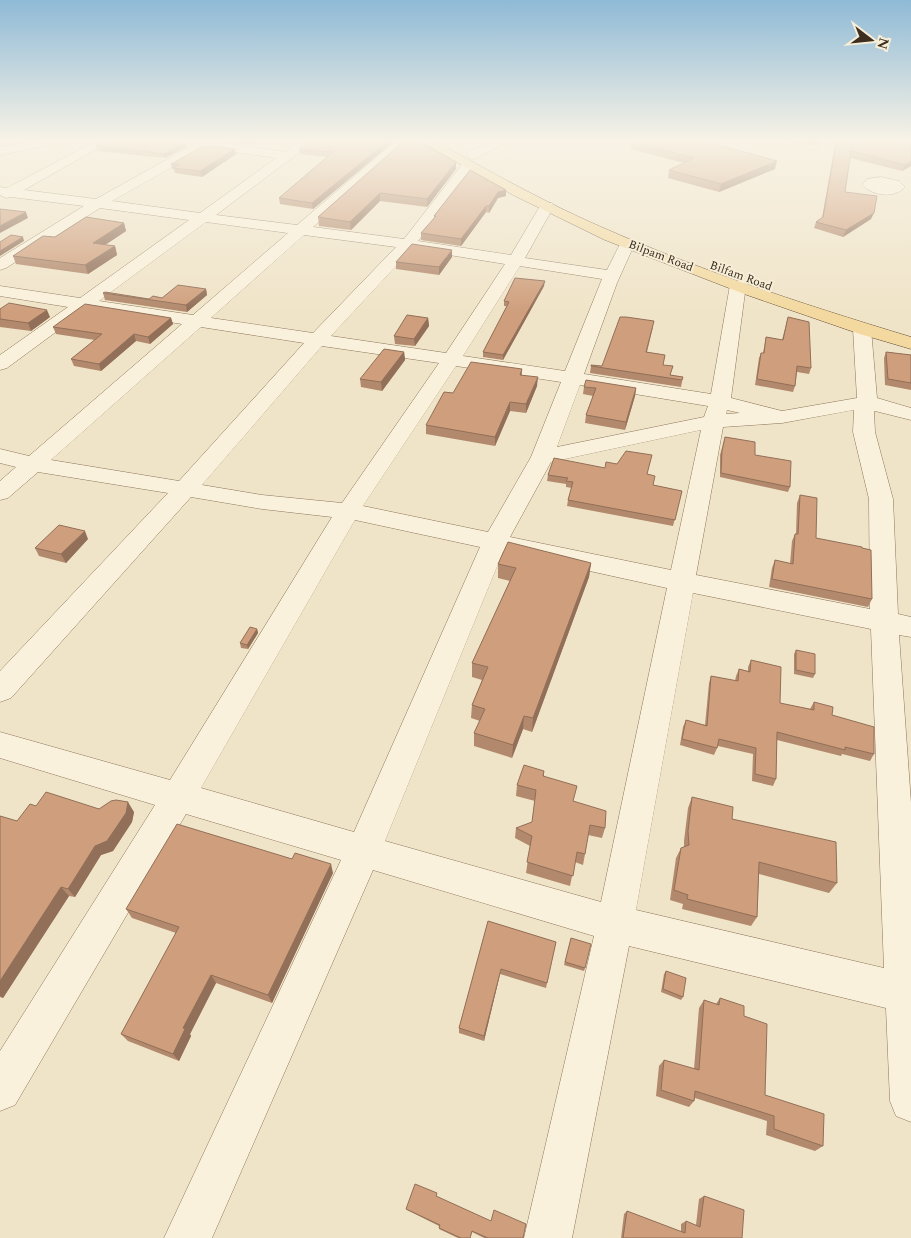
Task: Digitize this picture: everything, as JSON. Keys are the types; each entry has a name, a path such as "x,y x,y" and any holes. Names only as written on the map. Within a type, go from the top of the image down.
{"main road":[{"name":"Bilpam Road","path":"532,197 547,206 627,243 862,329 911,343"},
{"name":"Bilfam Road","path":"549,197 653,242 795,295 911,332"}],"street":[{"path":"39,197 408,244 613,276"},
{"path":"0,265 110,197"},
{"path":"0,364 232,197"},
{"path":"0,493 339,197"},
{"path":"0,690 185,489 317,340 408,244 443,197"},
{"path":"0,1090 178,797 348,511 516,260 547,206"},
{"path":"188,1238 363,852 495,542 542,457 627,243"},
{"path":"548,1238 615,924 716,411 738,285"},
{"path":"0,291 450,361 572,378 716,411 782,417 867,402 911,414"},
{"path":"862,329 867,402 864,412 864,432 881,499 898,624 911,1101"},
{"path":"542,457 716,411"},
{"path":"0,456 33,464 262,502 348,511 682,582 898,624"},
{"path":"0,745 615,924 908,993"}],"building":[{"path":"280,197 320,197 312,203 279,198"},
{"path":"341,197 376,197 350,222 318,217"},
{"path":"410,197 429,197 427,199"},
{"path":"449,197 495,197 461,239 421,233 436,216 434,216"},
{"path":"827,197 877,197 874,213 846,230 816,222 823,217"},
{"path":"0,209 26,212 0,226"},
{"path":"86,217 124,223 93,243 115,246 85,265 13,256 43,236 55,237"},
{"path":"11,235 23,237 0,251 0,242"},
{"path":"412,244 452,250 439,267 396,262"},
{"path":"515,278 545,281 503,355 483,352 509,302 504,301"},
{"path":"178,285 206,289 186,305 103,293 149,299 153,296 162,298"},
{"path":"9,303 47,310 28,323 0,319 0,309"},
{"path":"85,304 171,318 148,337 134,334 99,364 71,359 102,334 53,327"},
{"path":"407,315 428,318 414,339 394,336"},
{"path":"620,317 654,321 646,352 665,355 663,365 673,366 670,375 683,377 682,380 591,366 602,366"},
{"path":"788,317 809,322 811,368 797,366 795,386 757,379 761,353 764,353 766,337 783,340"},
{"path":"384,349 404,352 381,382 360,379"},
{"path":"886,352 911,355 911,383 888,379"},
{"path":"471,362 522,369 520,375 538,377 526,404 510,402 495,437 426,425 444,392 453,393"},
{"path":"586,380 636,388 626,422 586,415 596,388 584,387"},
{"path":"725,437 755,442 755,455 791,461 790,487 721,473"},
{"path":"626,451 652,455 647,474 655,476 653,485 682,491 675,520 568,500 573,482 566,481 568,478 548,475 554,458 605,468 606,462 617,464"},
{"path":"800,495 817,498 816,538 871,550 872,599 772,579 775,560 793,564 795,534 798,534"},
{"path":"59,525 85,531 61,554 35,548"},
{"path":"508,542 591,563 533,718 524,716 513,745 474,733 485,709 472,705 488,667 472,663 516,568 498,564"},
{"path":"250,627 257,629 247,645 240,643"},
{"path":"796,650 815,654 815,674 796,670"},
{"path":"751,660 781,667 780,703 814,710 814,702 833,707 832,715 874,727 874,754 845,747 845,750 777,732 776,779 755,774 756,748 719,739 717,748 682,739 686,720 707,726 711,676 738,681 739,669 750,672"},
{"path":"524,765 544,771 543,776 577,786 573,801 606,811 605,828 590,825 585,854 577,852 573,876 527,862 532,836 516,828 532,822 536,790 517,785"},
{"path":"46,792 99,809 111,801 128,802 126,813 107,841 95,846 68,889 61,887 0,981 0,816 17,821 30,804 36,806"},
{"path":"692,797 733,807 732,819 836,842 837,883 759,862 757,917 687,899 688,895 674,890 681,848 689,845 688,831"},
{"path":"177,824 292,859 295,853 331,864 268,995 211,975 183,1028 185,1029 173,1054 121,1034 179,927 126,909"},
{"path":"488,921 556,942 547,983 501,969 484,1036 459,1028"},
{"path":"571,938 591,944 585,968 565,962"},
{"path":"666,971 686,978 683,997 663,989"},
{"path":"720,998 744,1006 744,1016 767,1024 765,1095 824,1114 823,1146 774,1129 774,1116 695,1091 694,1101 661,1090 664,1060 699,1070 704,1000 719,1005"},
{"path":"415,1184 437,1193 436,1196 491,1221 494,1210 526,1224 523,1238 488,1238 472,1231 470,1238 461,1238 439,1228 440,1225 406,1209"},
{"path":"704,1196 744,1210 742,1238 623,1238 627,1211 685,1233 686,1221 700,1227"}]}
